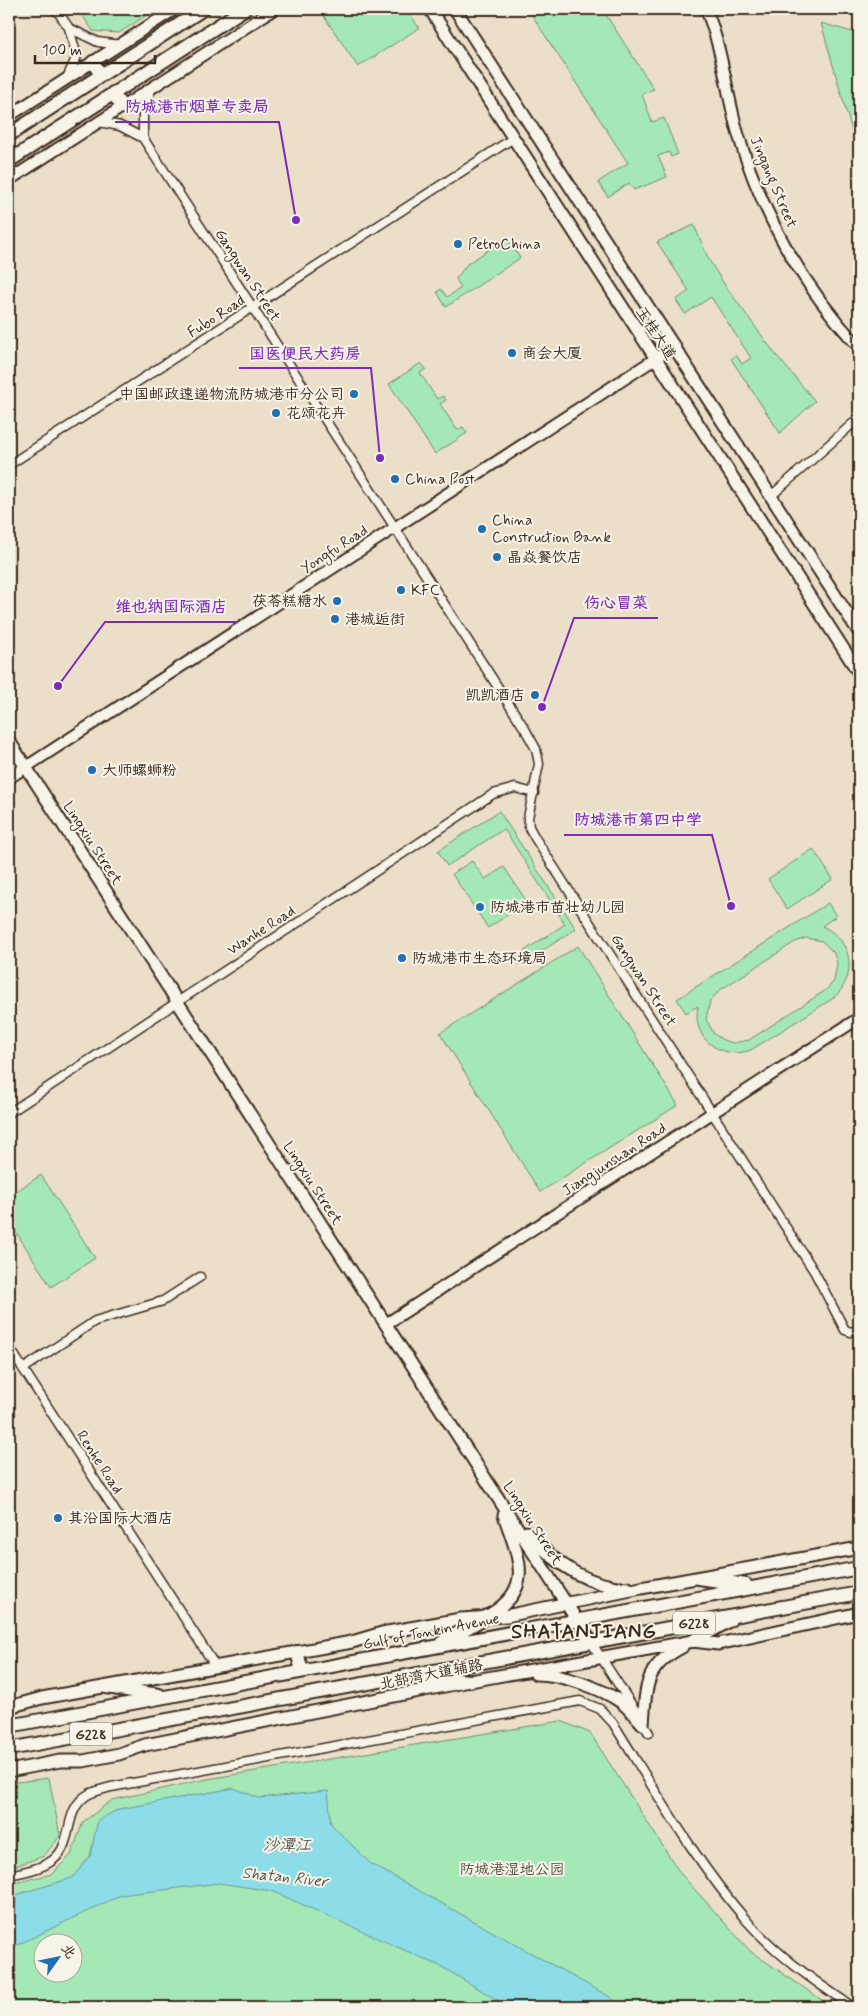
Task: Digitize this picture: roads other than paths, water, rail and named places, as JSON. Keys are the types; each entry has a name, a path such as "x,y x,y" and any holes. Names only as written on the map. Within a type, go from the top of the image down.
{"main road":[{"path":"9,134 203,9"},
{"path":"9,160 244,9"},
{"name":"玉桂大道","path":"430,9 512,139 859,673"},
{"name":"玉桂大道","path":"455,9 859,632"},
{"path":"93,62 101,75"},
{"path":"114,93 122,107"},
{"name":"Lingxiu Street","path":"9,741 591,1642"},
{"path":"498,1498 540,1548 563,1567 590,1581 615,1587 640,1588"},
{"path":"434,1647 500,1609 518,1588 522,1574 519,1557 498,1498"},
{"path":"9,1707 42,1698 352,1642 382,1633 461,1619 506,1616 567,1605 640,1588 859,1548"},
{"name":"Gulf of Tonkin Avenue","path":"9,1726 859,1568"},
{"path":"699,1578 758,1586"},
{"name":"G228","path":"9,1749 859,1593"},
{"name":"北部湾大道辅路","path":"9,1771 60,1761 82,1761 119,1754 146,1744 693,1641 718,1644 859,1613"},
{"path":"646,1729 646,1688 652,1671 660,1660 740,1615"},
{"path":"297,1652 302,1671"},
{"path":"515,1674 542,1674 576,1682 620,1702 646,1729"},
{"path":"410,1676 470,1682"},
{"path":"106,1687 169,1696"},
{"path":"9,1697 42,1698"}],"street":[{"path":"56,9 69,28 77,56 68,78"},
{"path":"9,116 175,9"},
{"path":"9,180 274,9"},
{"name":"Jingang Street","path":"706,9 717,36 731,106 742,148 763,201 802,274 835,319 859,347"},
{"path":"69,28 98,42 120,45"},
{"path":"98,122 120,126 143,138 143,110 152,87"},
{"name":"Gangwan Street","path":"143,138 525,729 536,749 539,764 528,818 529,827 535,838 814,1272 845,1330 851,1332 859,1330"},
{"name":"Fubo Road","path":"9,464 254,308 512,139"},
{"name":"Yongfu Road","path":"9,778 675,346"},
{"path":"771,496 859,418"},
{"name":"Wanhe Road","path":"9,1113 493,794 515,788 534,792"},
{"name":"Jiangjunshan Road","path":"386,1324 859,1018"},
{"path":"23,1368 95,1321 163,1301 200,1277"},
{"name":"Renhe Road","path":"9,1347 216,1667"},
{"path":"591,1642 646,1729"},
{"path":"9,1875 29,1871 53,1860 65,1846 71,1811 88,1794 111,1787 580,1701 600,1709 613,1722 709,1873 748,1922 787,1958 824,1988 853,2007"}],"water":[{"name":"沙潭江","path":"234,1788 259,1798 328,1791 331,1824 371,1864 608,1996 623,2007 509,2007 442,1967 272,1891 219,1883 121,1895 40,1934 32,1934 32,1938 9,1949 9,1897 72,1878 90,1856 98,1820 119,1809"}],"place":[{"name":"防城港市烟草专卖局","path":"296,220"},
{"name":"PetroChina","path":"458,244"},
{"name":"商会大厦","path":"512,353"},
{"name":"中国邮政速递物流防城港市分公司","path":"354,394"},
{"name":"花颂花卉","path":"276,413"},
{"name":"国医便民大药房","path":"380,458"},
{"name":"China Post","path":"395,479"},
{"name":"China Construction Bank","path":"482,529"},
{"name":"晶焱餐饮店","path":"497,557"},
{"name":"KFC","path":"401,590"},
{"name":"茯苓糕糖水","path":"337,601"},
{"name":"港城逅街","path":"335,619"},
{"name":"维也纳国际酒店","path":"58,686"},
{"name":"凯凯酒店","path":"535,695"},
{"name":"伤心冒菜","path":"542,707"},
{"name":"大师螺蛳粉","path":"92,770"},
{"name":"防城港市第四中学","path":"731,906"},
{"name":"防城港市苗壮幼儿园","path":"480,907"},
{"name":"防城港市生态环境局","path":"402,958"},
{"name":"其沿国际大酒店","path":"58,1518"}],"district":[{"name":"SHATANJIANG","path":"584,1631"}],"park label":[{"name":"防城港湿地公园","path":"512,1869"}],"water label":[{"name":"Shatan River","path":"285,1876"}]}
